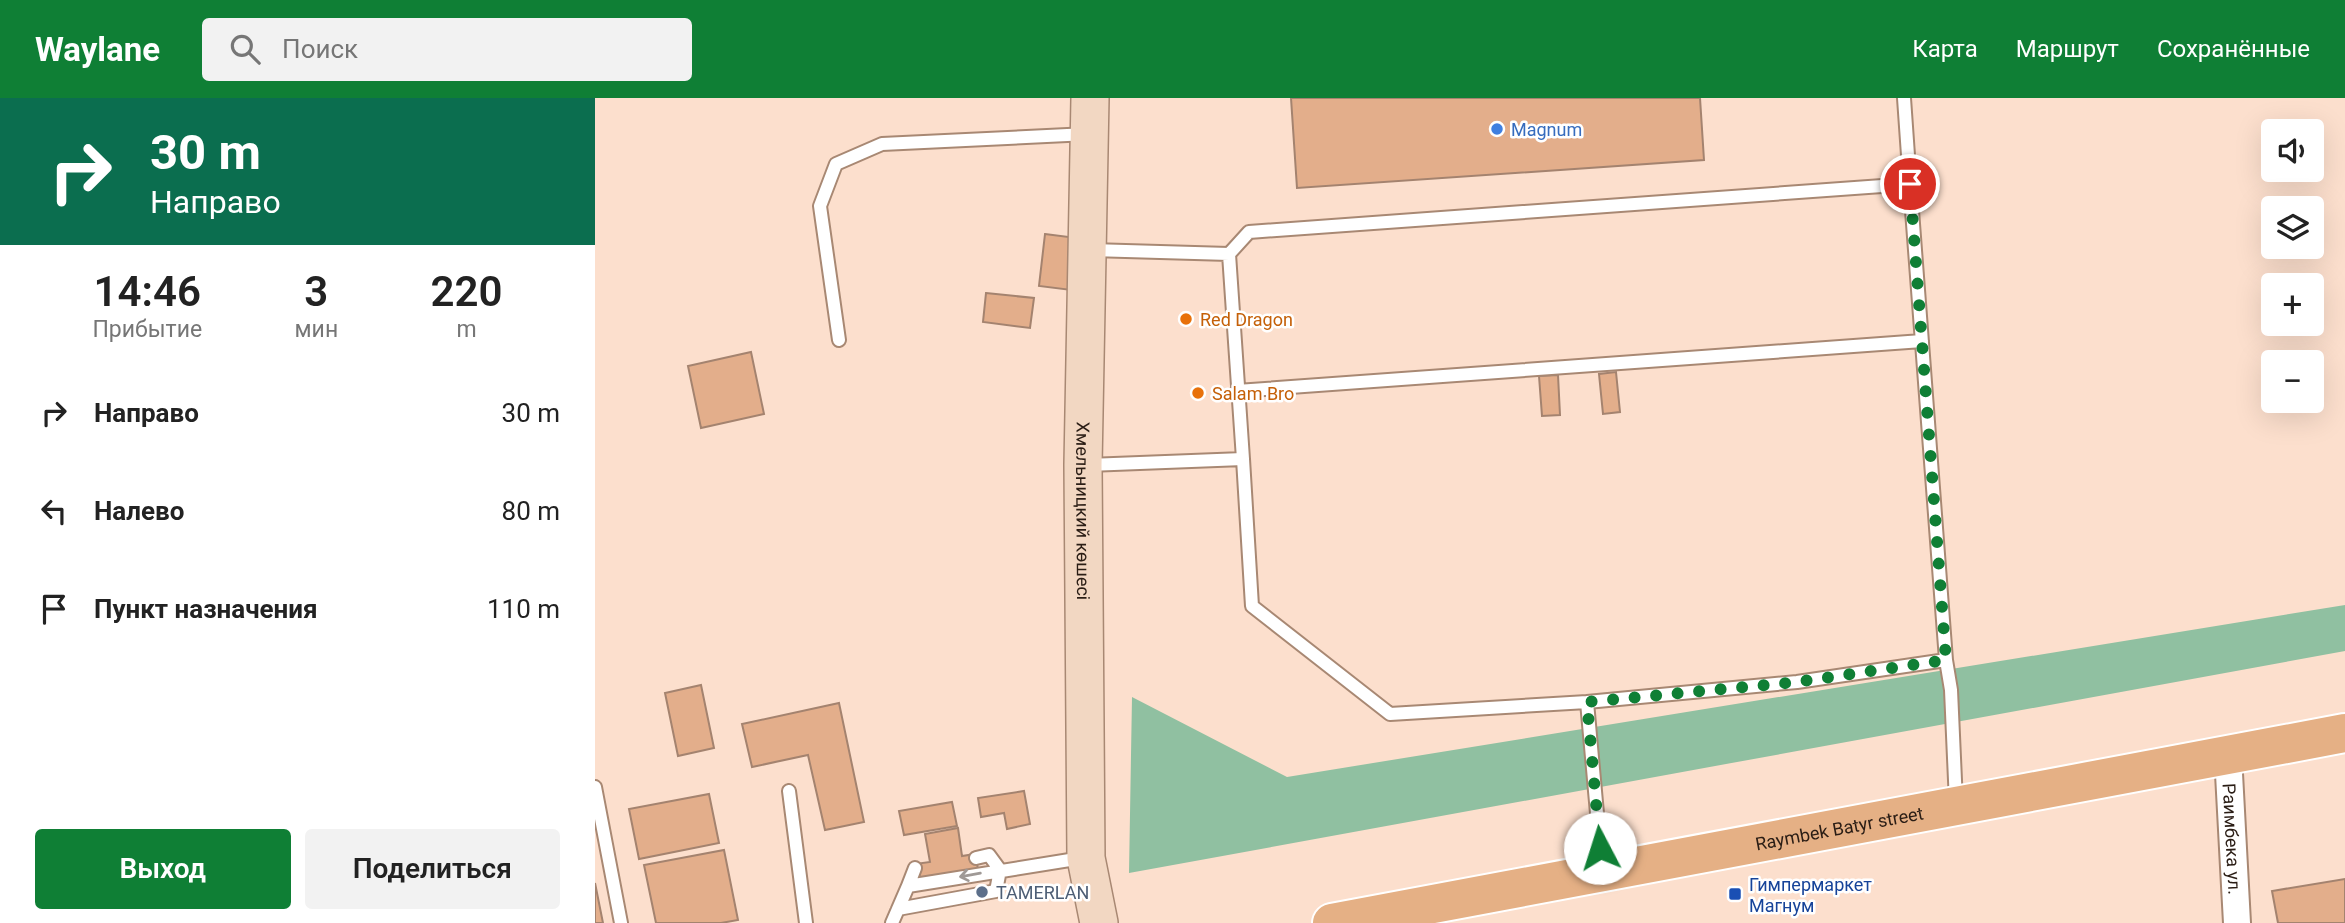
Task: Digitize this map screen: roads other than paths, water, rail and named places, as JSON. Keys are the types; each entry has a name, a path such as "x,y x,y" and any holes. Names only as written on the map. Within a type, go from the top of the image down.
{"main road":[{"name":"Raymbek Batyr street","path":"1332,923 2345,733"}],"street":[{"name":"Хмельницкий көшесі","path":"1090,98 1083,465 1086,858 1099,923"},
{"name":"Раимбека ул.","path":"2228,755 2237,923"}],"lane":[{"path":"1904,98 1946,660 1951,690 1956,807"},
{"path":"839,340 820,206 836,164 882,144 1089,134"},
{"path":"1910,184 1249,232 1229,254 1252,606 1390,714 1587,702 1797,682 1946,660"},
{"path":"1087,250 1229,254"},
{"path":"1237,391 1922,341"},
{"path":"1083,465 1243,459"},
{"path":"1587,702 1602,873"},
{"path":"595,787 621,923"},
{"path":"789,791 806,923"},
{"path":"898,909 996,891 1000,870 989,855 976,858"},
{"path":"908,886 1086,858"},
{"path":"892,923 915,868"}],"place":[{"name":"Magnum","path":"1497,129"},
{"name":"Red Dragon","path":"1186,319"},
{"name":"Salam Bro","path":"1198,393"},
{"name":"TAMERLAN","path":"982,892"},
{"name":"Гимпермаркет Магнум","path":"1735,894"}]}
